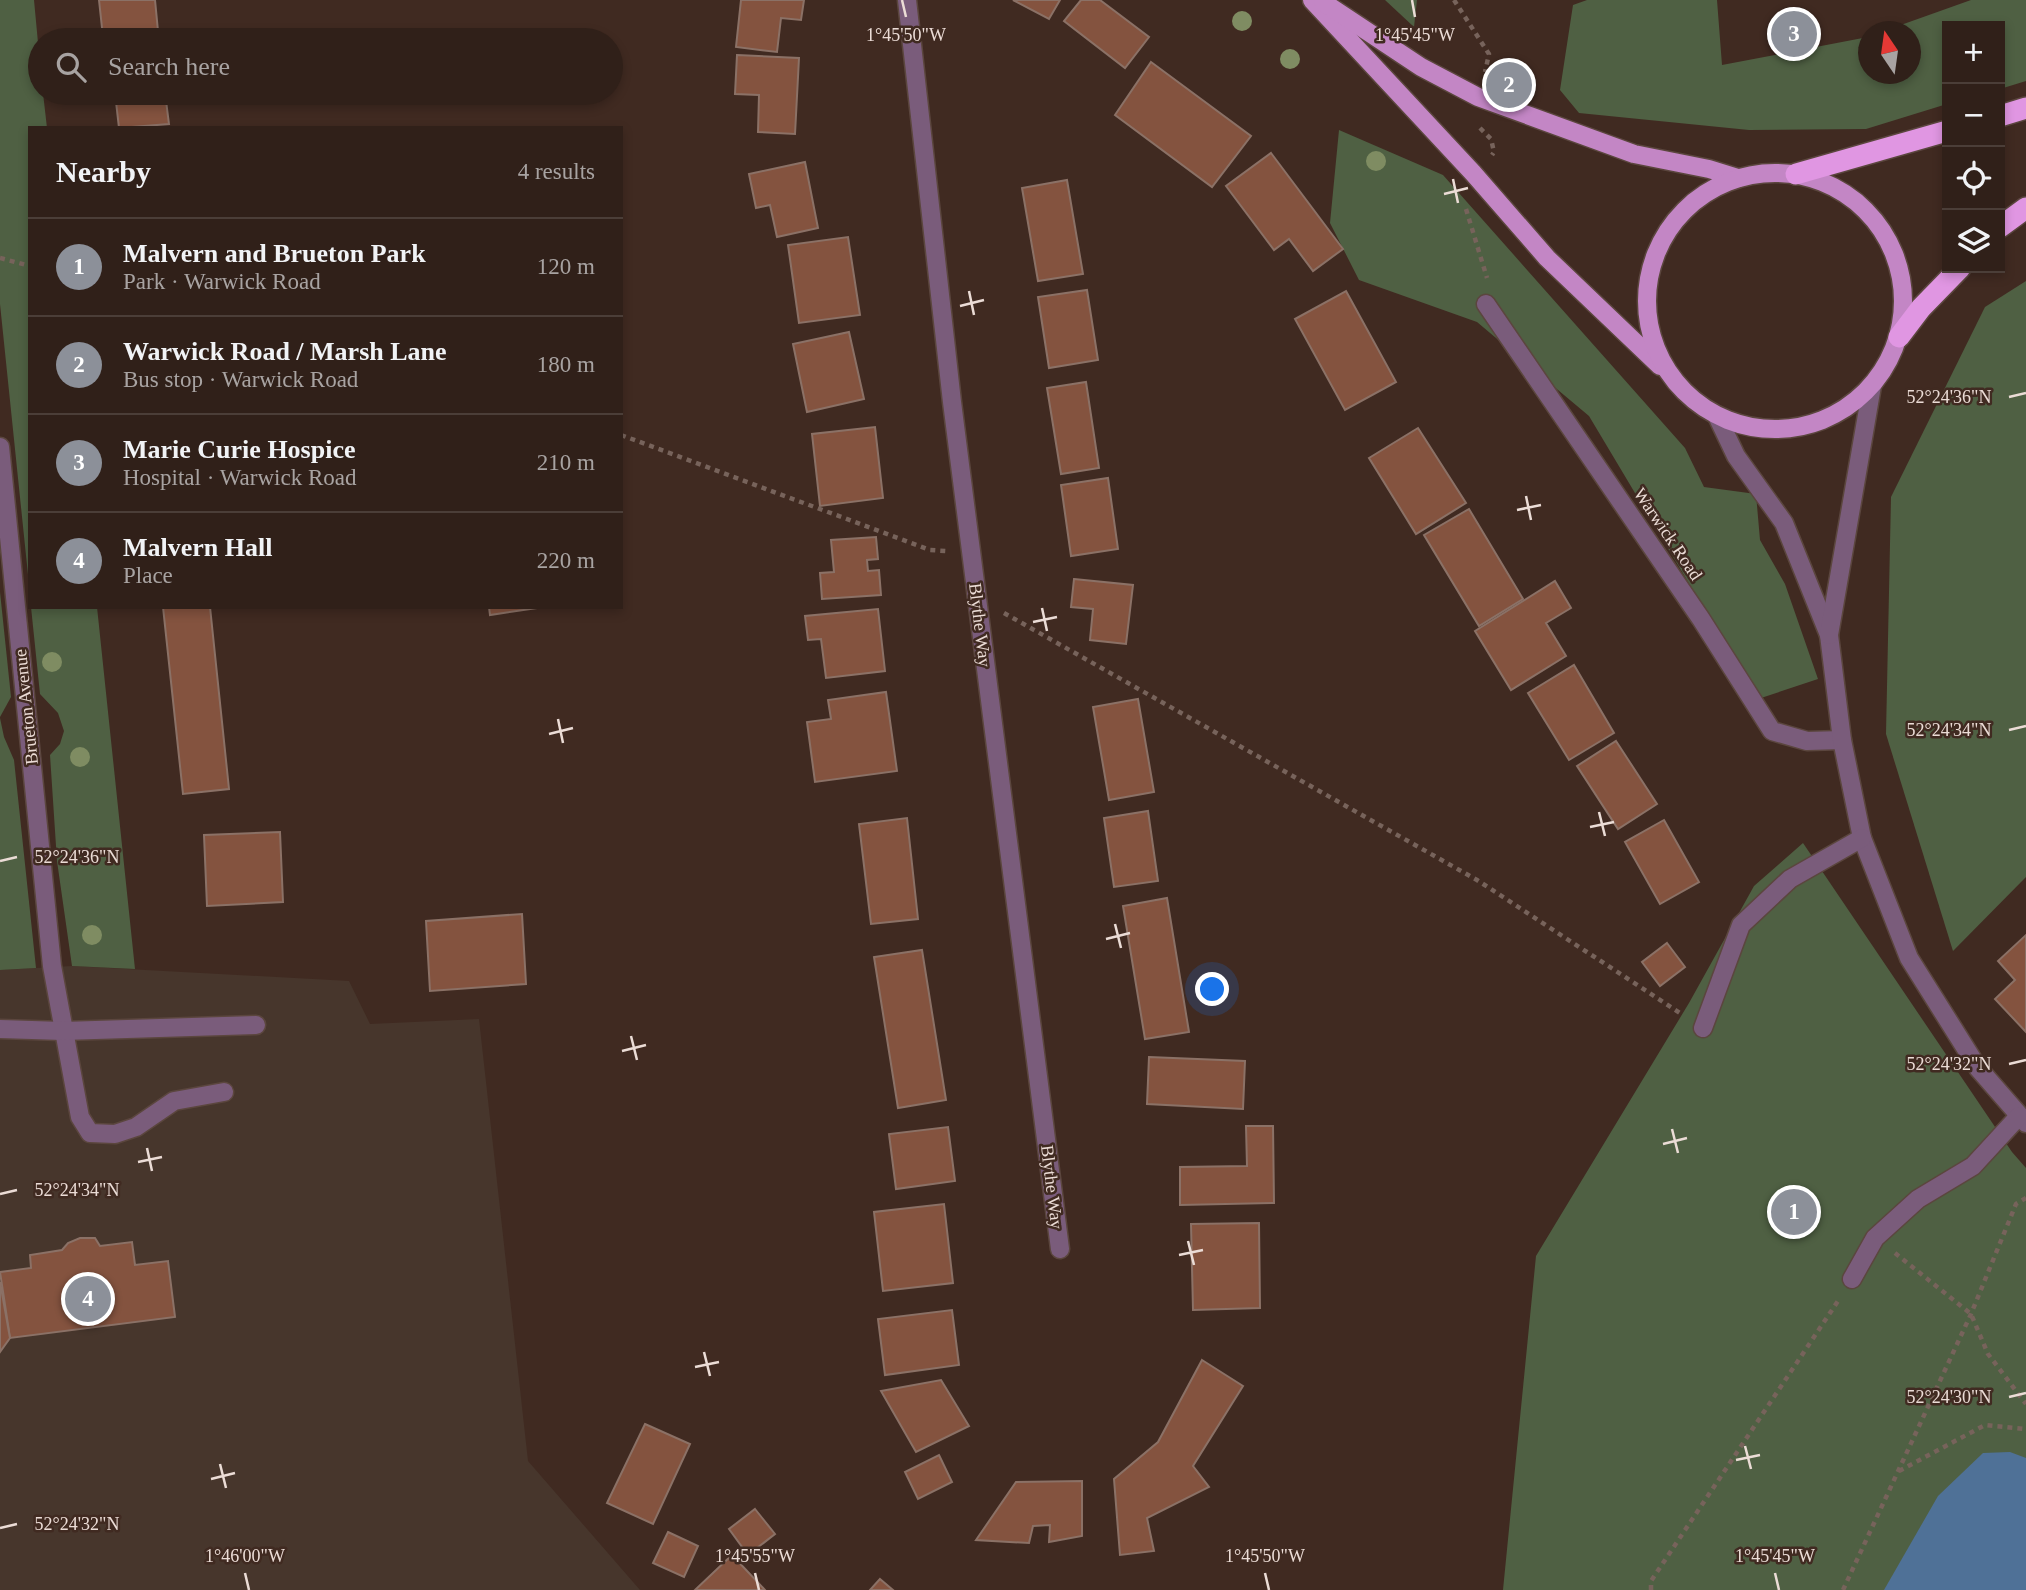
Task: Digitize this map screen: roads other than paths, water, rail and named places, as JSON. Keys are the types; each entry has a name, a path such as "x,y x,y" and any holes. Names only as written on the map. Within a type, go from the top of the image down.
{"highway":[{"path":"2005,114 2026,108"},
{"path":"1796,174 1942,132"},
{"path":"2005,223 2026,208"},
{"path":"1899,337 1921,308 1955,273"}],"main road":[{"path":"1312,0 1474,173 1547,258 1668,373 1689,398 1717,416 1757,429 1800,428 1839,413 1872,386 1888,363 1899,337 1904,294 1894,252 1871,215 1837,188 1796,174 1767,172 1738,178 1702,195 1673,222 1653,257 1646,297 1651,337 1668,373"},
{"path":"1320,0 1421,67 1478,97 1634,154 1709,169 1738,178"}],"street":[{"name":"Blythe Way","path":"907,0 951,402 1060,1249"},
{"name":"Warwick Road","path":"1486,304 1701,619 1772,731 1807,741 1842,740"},
{"path":"1829,635 1872,386"},
{"path":"1717,416 1736,456 1784,523 1829,635 1842,740 1862,838 1909,958 1978,1068 2023,1120 1973,1166 1918,1199 1875,1238 1852,1279"},
{"name":"Brueton Avenue","path":"0,447 52,966 80,1117 90,1133 115,1133 136,1128 174,1101 223,1092"},
{"path":"1703,1028 1741,925 1790,880 1862,838"},
{"path":"0,1029 63,1031 256,1025"}],"water":[{"path":"2010,1452 2026,1458 2026,1590 1884,1590 1938,1496 1983,1453"}],"place":[{"name":"Marie Curie Hospice","path":"1794,34"},
{"name":"Warwick Road / Marsh Lane","path":"1509,85"},
{"name":"Malvern and Brueton Park","path":"1794,1212"},
{"name":"Malvern Hall","path":"88,1299"}]}
